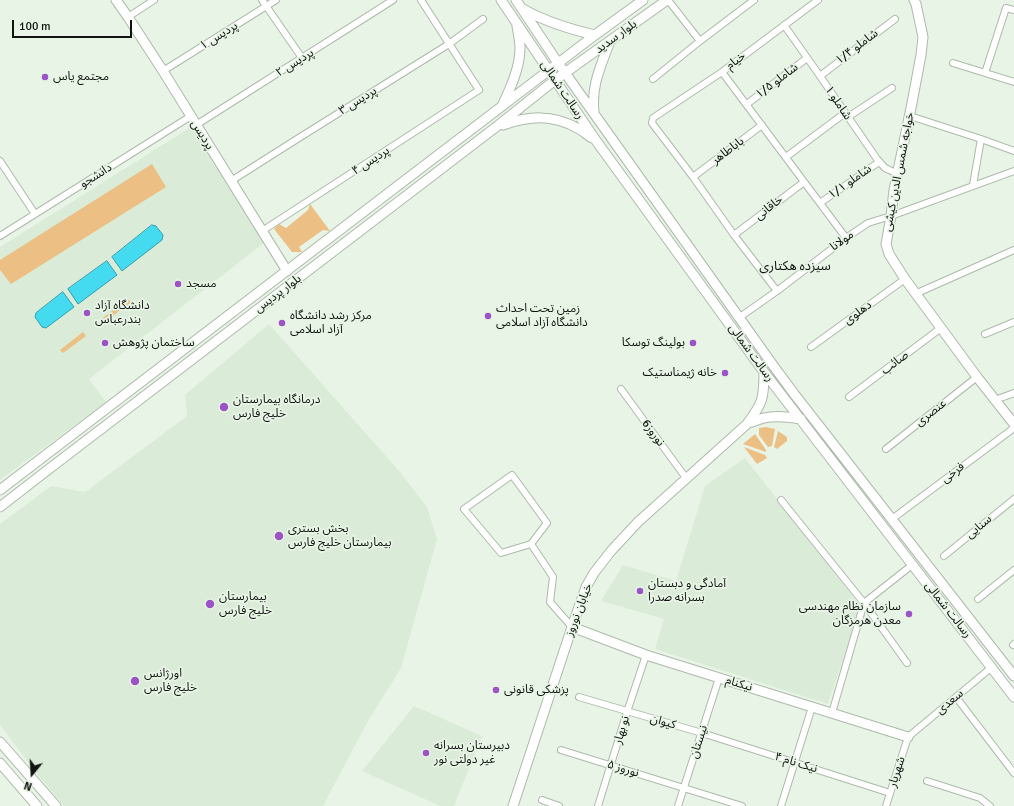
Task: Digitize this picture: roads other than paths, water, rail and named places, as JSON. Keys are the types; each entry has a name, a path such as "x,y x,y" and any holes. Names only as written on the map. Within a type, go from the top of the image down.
{"main road":[{"name":"پردیس","path":"116,0 163,71 287,271"},
{"name":"رسالت شمالی","path":"501,0 597,142 764,372 1014,697"},
{"name":"بلوار سدید","path":"549,70 643,0"},
{"name":"بلوار سدید","path":"555,80 668,0"},
{"name":"خواجه شمس الدين كيشی","path":"914,0 923,37 921,55 894,190 886,244 889,254 915,294 1014,424"},
{"name":"رسالت شمالی","path":"518,4 581,96 795,395 1014,676"},
{"path":"518,4 540,18 566,28 595,35"},
{"path":"503,105 518,66 520,48 517,23"},
{"path":"529,41 539,35"},
{"path":"594,114 593,91 610,41"},
{"path":"582,44 590,55"},
{"name":"بلوار پردیس","path":"0,490 549,70"},
{"name":"بلوار پردیس","path":"0,507 482,138 555,80"},
{"path":"570,103 581,96"},
{"path":"496,127 516,120 541,117 561,121 577,128 597,142"},
{"path":"474,127 482,138"},
{"name":"خیابان نوروز","path":"513,806 572,627 586,587 594,573 611,551 638,522 747,424 756,412 763,398 764,372"},
{"name":"خیابان نوروز","path":"747,424 763,418 772,417 801,419"},
{"name":"نیکنام","path":"572,627 646,655 908,737"},
{"path":"0,742 56,806"},
{"path":"0,763 37,806"},
{"path":"21,787 33,779"}],"street":[{"path":"128,17 154,0"},
{"path":"262,0 302,58"},
{"name":"پردیس ۱","path":"163,71 276,0"},
{"name":"پردیس ۲","path":"196,125 393,0"},
{"path":"421,0 449,44"},
{"path":"668,0 700,41"},
{"path":"653,79 754,0"},
{"name":"خیام","path":"693,177 652,123 653,118 722,72 818,0"},
{"path":"985,73 1006,8 1014,10"},
{"name":"پردیس ۳","path":"231,181 449,44 483,19"},
{"name":"شاملو ۱/۴","path":"820,76 895,19"},
{"name":"شاملو ۱","path":"784,25 879,162 885,168 898,174"},
{"name":"پردیس ۴","path":"262,231 479,90 449,44"},
{"name":"شاملو ۱/۵","path":"747,104 807,58"},
{"path":"953,63 1014,82"},
{"path":"722,72 846,238"},
{"path":"786,158 847,115 892,88"},
{"name":"دانشجو","path":"0,236 191,116"},
{"path":"910,116 981,139 1014,152"},
{"name":"باباطاهر","path":"693,177 762,125"},
{"path":"973,185 981,139"},
{"path":"0,161 35,214"},
{"name":"شاملو ۱/۱","path":"820,203 879,162"},
{"name":"مولانا","path":"740,317 868,223 1014,171"},
{"path":"693,177 734,235 777,291"},
{"name":"خاقانی","path":"734,235 804,182"},
{"path":"915,294 1014,250"},
{"name":"دهلوی","path":"811,347 905,279"},
{"path":"985,334 1014,322"},
{"name":"صائب","path":"849,397 941,328"},
{"name":"عنصری","path":"886,449 977,377"},
{"name":"نوروز6","path":"621,388 686,478"},
{"path":"995,400 1014,393"},
{"name":"فرخی","path":"892,519 1014,428"},
{"path":"512,475 548,523 531,544 501,553 464,509 512,475"},
{"name":"سنایی","path":"944,556 1014,499"},
{"path":"781,500 864,602 907,664"},
{"path":"531,544 553,577 550,602 572,627"},
{"path":"832,713 864,602 912,565"},
{"path":"978,599 1014,570"},
{"name":"نو بهار","path":"598,806 646,655"},
{"name":"سعدی","path":"908,737 992,667"},
{"name":"نیستان","path":"678,806 719,678"},
{"name":"کیوان","path":"579,697 702,734"},
{"path":"956,697 1014,773"},
{"path":"781,806 812,707"},
{"name":"نیک نام ۴","path":"702,734 890,793"},
{"name":"شهریار","path":"886,806 908,737"},
{"name":"نوروز ۵","path":"561,750 742,806"},
{"path":"926,781 980,798 990,806"},
{"path":"542,800 559,806"}],"water":[{"path":"152,225 156,226 163,235 162,240 122,271 112,257"},
{"path":"107,261 117,275 78,304 68,289"},
{"path":"63,292 74,307 46,328 42,327 35,317 36,313"}],"place":[{"name":"مجتمع یاس","path":"45,77"},
{"name":"مسجد","path":"178,284"},
{"name":"دانشگاه آزاد بندرعباس","path":"87,313"},
{"name":"زمین تحت احداث دانشگاه آزاد اسلامی","path":"488,316"},
{"name":"مرکز رشد دانشگاه آزاد اسلامی","path":"282,323"},
{"name":"ساختمان پژوهش","path":"105,343"},
{"name":"بولینگ توسکا","path":"693,343"},
{"name":"خانه ژیمناستیک","path":"725,373"},
{"name":"درمانگاه بیمارستان خلیج فارس","path":"224,407"},
{"name":"بخش بستری بیمارستان خلیج فارس","path":"279,536"},
{"name":"آمادگی و دبستان بسرانه صدرا","path":"640,591"},
{"name":"بیمارستان خلیج فارس","path":"210,604"},
{"name":"سازمان نظام مهندسی معدن هرمزگان","path":"909,614"},
{"name":"اورژانس خلیج فارس","path":"135,681"},
{"name":"پزشکی قانونی","path":"496,690"},
{"name":"دبیرستان بسرانه غیر دولتی نور","path":"426,753"}],"district":[{"name":"سیزده هکتاری","path":"795,267"}]}
